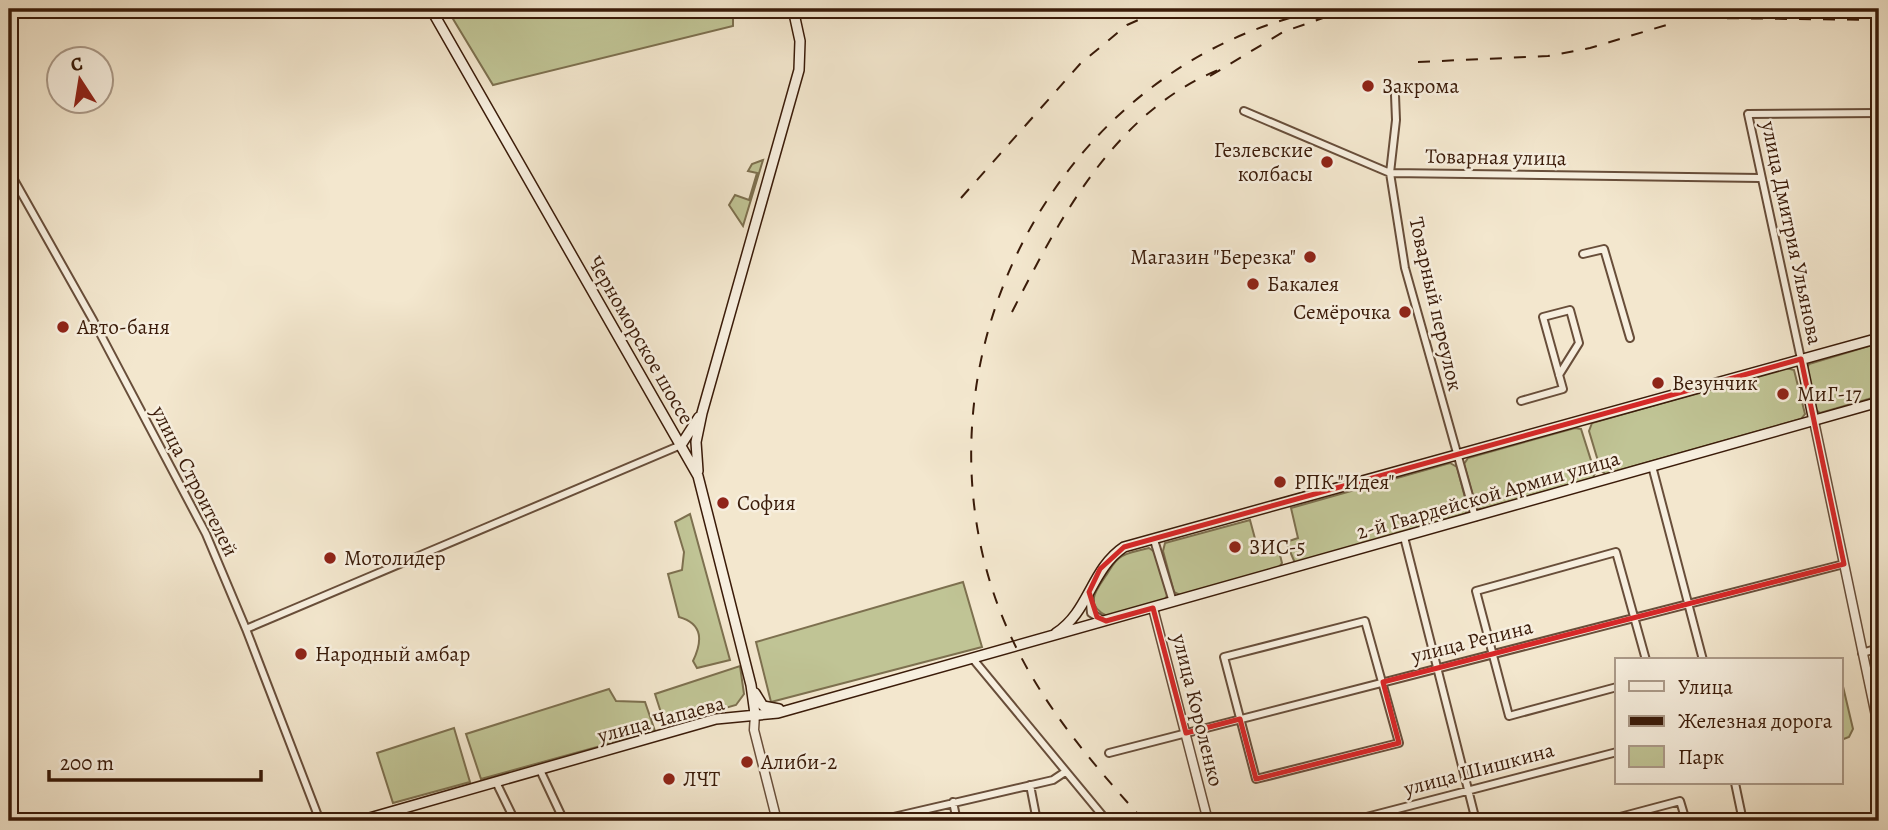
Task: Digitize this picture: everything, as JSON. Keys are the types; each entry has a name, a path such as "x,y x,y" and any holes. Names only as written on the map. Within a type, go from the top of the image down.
{"main road":[{"name":"Черноморское шоссе","path":"431,9 698,476 751,685 755,715"},
{"path":"698,476 696,442 702,412 799,69 800,41 793,9"},
{"path":"1049,638 1070,625 1100,569 1124,547 1879,338"},
{"path":"1801,359 1814,421"},
{"name":"2-й Гвардейской Армии улица","path":"1049,638 1879,402"},
{"path":"681,445 702,412"},
{"name":"улица Чапаева","path":"359,821 716,719 778,713 1049,638"},
{"path":"751,685 758,701 769,709 810,705"}],"street":[{"name":"Товарный переулок","path":"1395,95 1396,120 1390,173 1405,268 1475,517"},
{"name":"Товарная улица","path":"1244,111 1390,173 1760,178"},
{"name":"улица Дмитрия Ульянова","path":"1801,359 1748,114 1879,113"},
{"name":"улица Строителей","path":"9,171 93,320 205,534 246,629 320,821"},
{"path":"1583,254 1604,249 1630,338"},
{"path":"1521,401 1563,389 1559,375 1543,317 1570,310 1579,343 1559,375"},
{"path":"1814,421 1879,730"},
{"path":"246,629 681,445"},
{"path":"1652,467 1702,658"},
{"path":"1404,537 1476,821"},
{"path":"1154,540 1173,602"},
{"path":"1615,688 1509,716 1476,592 1616,552 1645,658"},
{"name":"улица Репина","path":"1109,753 1844,564"},
{"path":"1089,592 1091,613 1106,621"},
{"name":"улица Короленко","path":"1153,608 1208,821"},
{"path":"1365,621 1383,682 1399,743 1256,779 1224,657 1365,621"},
{"path":"1862,653 1879,648"},
{"path":"973,659 1107,821"},
{"path":"755,715 754,730 777,821"},
{"name":"улица Шишкина","path":"1351,821 1615,753"},
{"path":"540,770 564,821"},
{"path":"876,821 1053,780 1065,772"},
{"path":"496,782 515,821"},
{"path":"1735,784 1744,821"},
{"path":"1030,785 1037,821"},
{"path":"953,802 957,821"},
{"path":"1605,821 1680,802 1686,821"},
{"path":"1854,821 1879,815"}],"highlighted area":[{"path":"1801,359 1844,564 1383,682 1399,743 1256,779 1240,719 1186,733 1153,608 1106,621 1097,617 1089,592 1100,569 1124,547"}],"green space":[{"path":"447,9 733,9 733,26 493,85"},
{"path":"763,160 743,226 729,205 735,195 749,200 757,173 748,171 752,164"},
{"path":"1879,343 1879,396 1820,413 1816,410 1807,368 1809,364"},
{"path":"1786,368 1794,370 1805,414 1801,419 1606,474 1601,471 1589,431 1592,423"},
{"path":"1575,428 1581,429 1595,473 1593,478 1482,509 1476,507 1464,464 1468,458"},
{"path":"1450,463 1457,467 1468,509 1465,514 1295,563 1286,542 1298,538 1291,508"},
{"path":"690,514 730,660 697,668 693,661 699,634 693,624 679,617 668,574 682,570 684,552 675,522"},
{"path":"1250,520 1257,546 1278,547 1282,563 1278,568 1180,595 1174,592 1163,551 1165,543"},
{"path":"1149,548 1156,553 1168,594 1164,601 1107,616 1100,612 1094,603 1095,593 1114,563 1125,555"},
{"path":"963,582 982,647 771,702 756,642"},
{"path":"740,666 744,694 736,705 665,725 655,694"},
{"path":"1842,682 1853,729 1849,737 1842,740"},
{"path":"609,689 616,701 645,702 655,731 481,779 466,734"},
{"path":"454,728 470,782 393,803 377,753"}],"railway":[{"path":"961,198 1080,64 1127,25 1163,9"},
{"path":"1144,821 1094,764 1050,705 1013,641 998,606 986,568 972,476 977,384 999,296 1038,215 1092,142 1159,82 1238,37 1328,9"},
{"path":"1210,76 1283,32 1337,13 1376,10 1525,17 1640,18"},
{"path":"1631,17 1879,20"},
{"path":"1418,62 1548,56 1590,48 1673,23"},
{"path":"1012,312 1071,205 1120,141 1149,113 1181,89 1218,70"}],"place":[{"name":"Закрома","path":"1368,86"},
{"name":"Гезлевские колбасы","path":"1327,162"},
{"name":"Магазин \"Березка\"","path":"1310,257"},
{"name":"Бакалея","path":"1253,284"},
{"name":"Семёрочка","path":"1405,312"},
{"name":"Авто-баня","path":"63,327"},
{"name":"Везунчик","path":"1658,383"},
{"name":"МиГ-17","path":"1783,394"},
{"name":"РПК \"Идея\"","path":"1280,482"},
{"name":"София","path":"723,503"},
{"name":"ЗИС-5","path":"1235,547"},
{"name":"Мотолидер","path":"330,558"},
{"name":"Народный амбар","path":"301,654"},
{"name":"Алиби-2","path":"747,762"},
{"name":"ЛЧТ","path":"669,779"}]}
